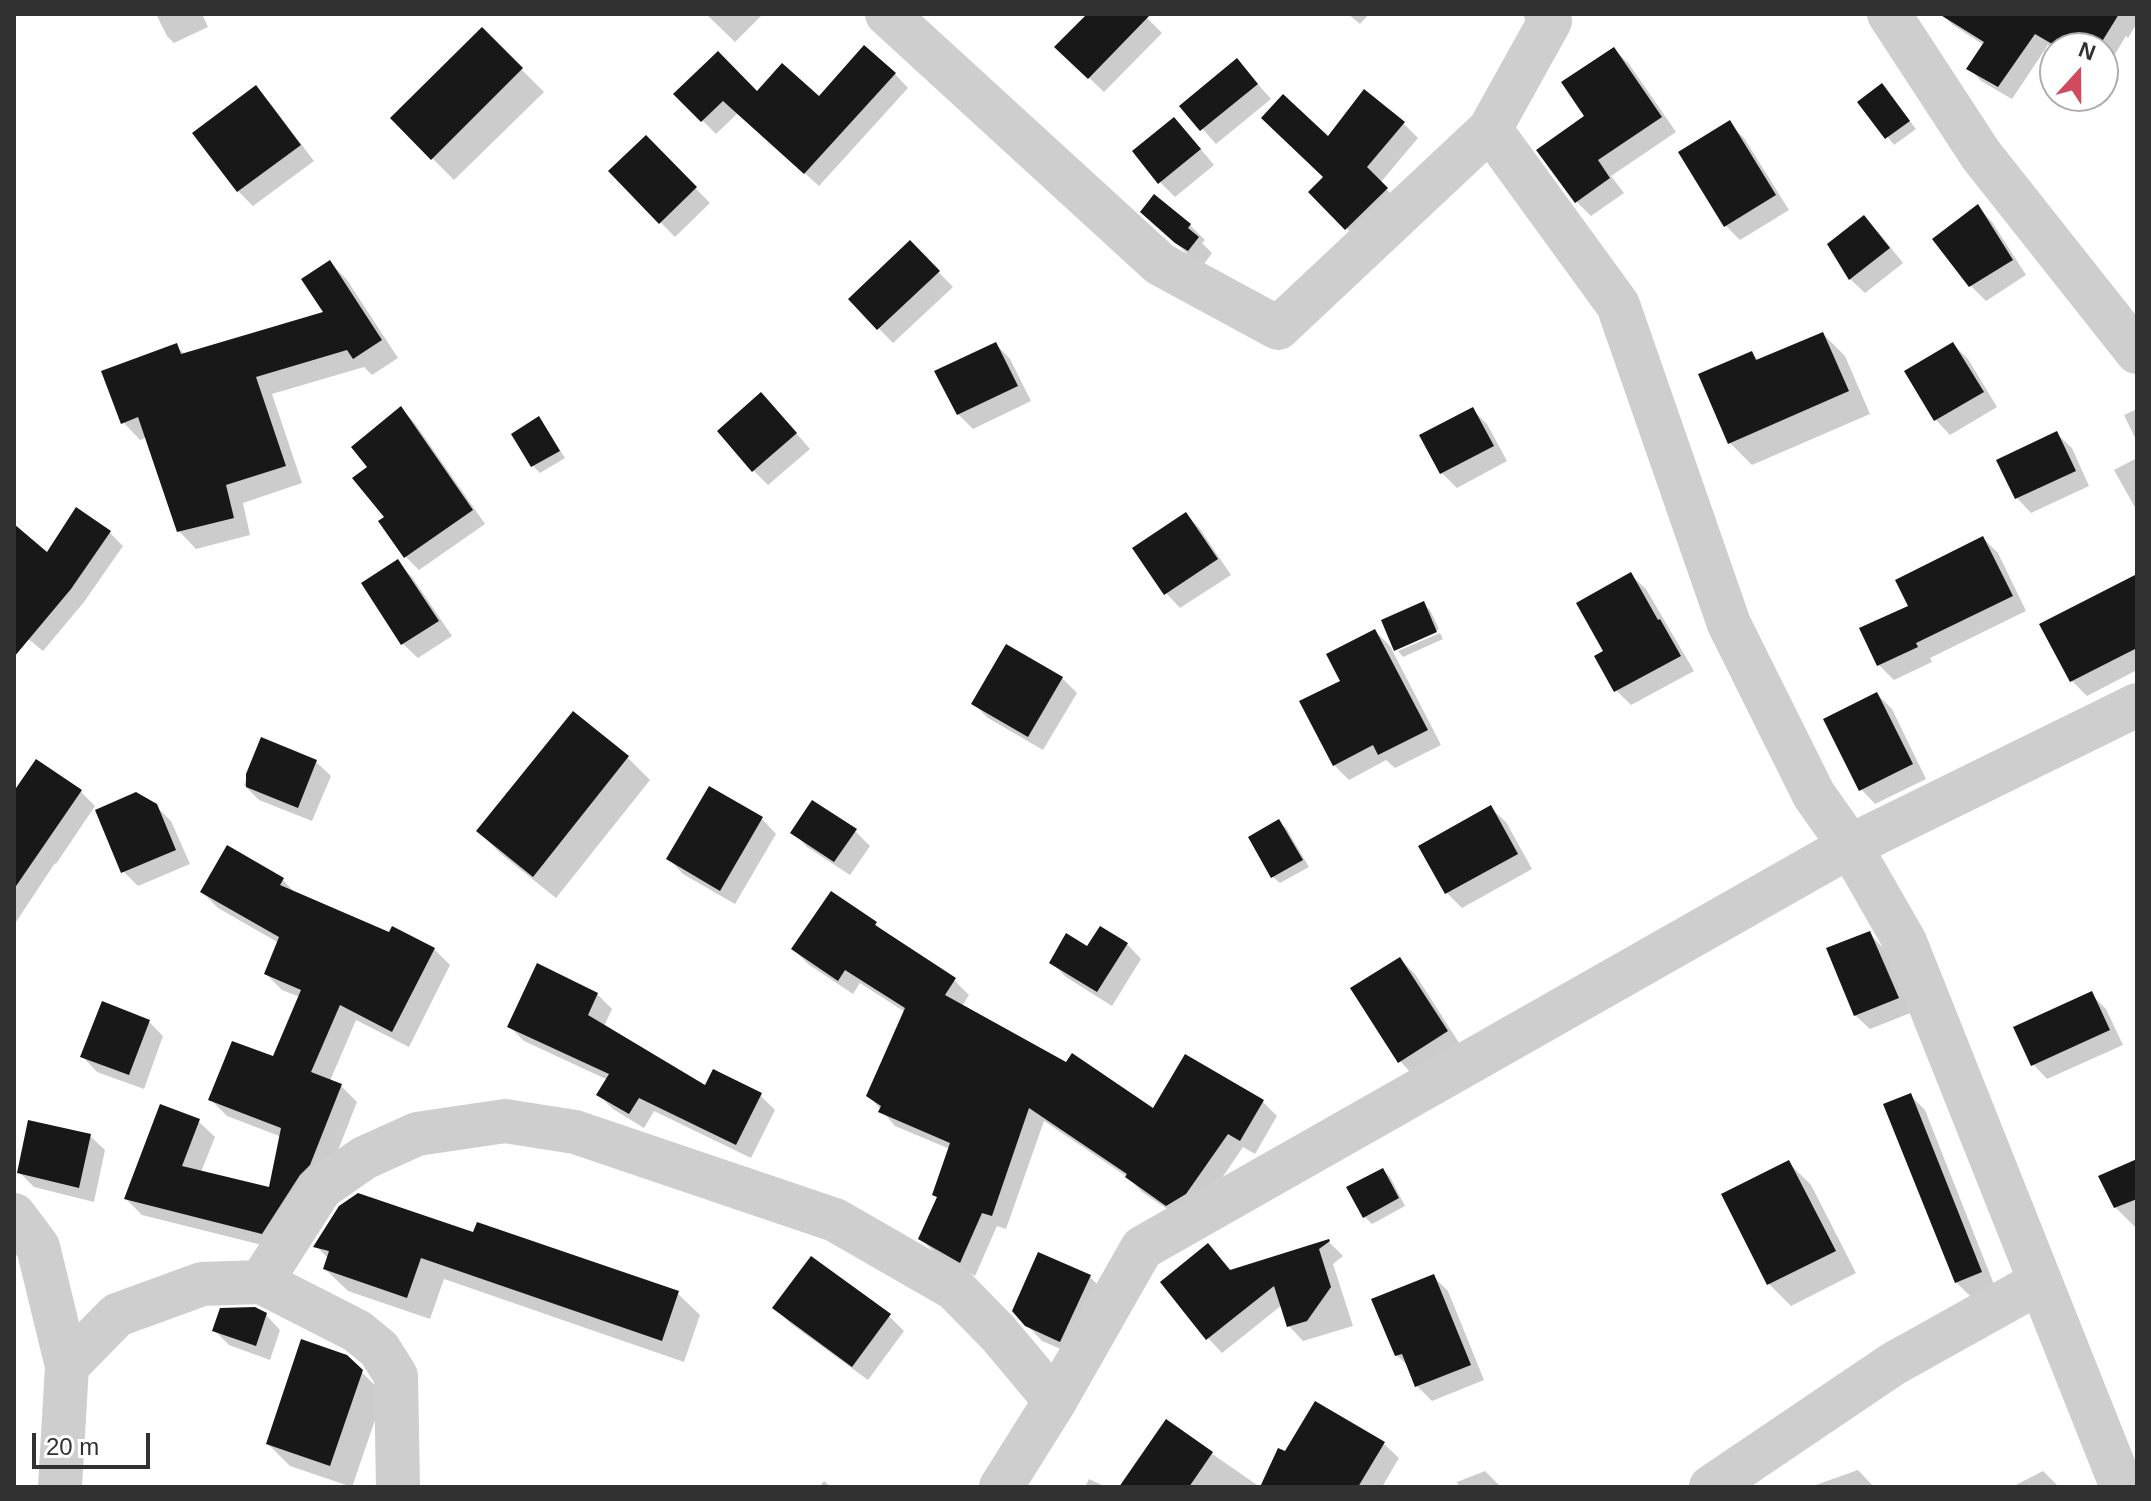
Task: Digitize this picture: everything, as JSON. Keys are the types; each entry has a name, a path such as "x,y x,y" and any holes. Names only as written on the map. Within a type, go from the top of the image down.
{"street":[{"path":"887,14 1160,264 1278,328 1490,129 1550,21 1546,14"},
{"path":"1889,14 1981,155 2137,352"},
{"path":"1490,129 1618,305 1729,624 1814,795 1850,846 1905,942 2122,1487"},
{"path":"1001,1487 1055,1401 1142,1248 1850,846 2137,705"},
{"path":"261,1282 321,1188 364,1158 417,1134 505,1121 575,1132 835,1220 955,1289 999,1334 1055,1401"},
{"path":"14,1215 38,1247 67,1366 60,1487"},
{"path":"67,1366 117,1315 202,1284 261,1282 357,1331 379,1349 396,1376 398,1487"},
{"path":"1711,1487 1893,1364 2040,1282"}],"building":[{"path":"1087,14 1151,14 1088,79 1054,47"},
{"path":"1939,14 2119,14 2108,32 2039,32 2039,36 2035,34 1998,87 1966,69 1984,42"},
{"path":"482,27 523,68 431,160 390,118"},
{"path":"864,45 896,73 804,174 723,101 701,122 673,94 718,51 757,91 782,63 819,96"},
{"path":"1614,47 1662,117 1598,160 1610,178 1575,203 1536,150 1584,116 1561,82"},
{"path":"1237,58 1258,84 1200,131 1179,106"},
{"path":"1882,83 1910,121 1885,139 1857,102"},
{"path":"256,85 301,145 237,192 192,133"},
{"path":"1364,89 1405,122 1367,167 1388,188 1345,230 1308,192 1323,177 1261,118 1283,94 1328,136"},
{"path":"1174,117 1201,149 1158,184 1132,151"},
{"path":"1730,120 1776,195 1724,227 1678,152"},
{"path":"646,135 697,187 659,224 608,171"},
{"path":"1154,194 1191,224 1188,228 1199,237 1188,251 1140,212"},
{"path":"1978,204 2013,260 1969,287 1932,239"},
{"path":"1864,215 1890,248 1849,280 1827,244"},
{"path":"910,240 940,271 877,330 848,299"},
{"path":"330,260 382,340 353,359 347,350 256,377 286,466 226,485 234,518 177,532 138,417 121,424 101,371 177,343 181,354 323,312 301,279"},
{"path":"1823,332 1849,391 1728,444 1698,374 1752,351 1756,360"},
{"path":"996,342 1018,386 957,415 934,371"},
{"path":"1953,342 1984,392 1934,421 1904,371"},
{"path":"761,392 797,433 752,472 717,431"},
{"path":"401,406 473,510 404,558 378,521 384,517 352,478 367,467 351,447"},
{"path":"1473,407 1494,446 1440,474 1419,435"},
{"path":"539,416 560,451 531,467 511,434"},
{"path":"2057,431 2076,471 2015,499 1996,460"},
{"path":"76,507 111,531 71,589 14,657 14,524 47,552"},
{"path":"1186,512 1218,559 1164,595 1132,548"},
{"path":"1983,536 2013,596 1916,643 1918,647 1877,666 1859,628 1908,606 1895,580"},
{"path":"398,559 439,621 401,645 361,583"},
{"path":"1631,572 1681,656 1614,692 1594,656 1603,651 1576,603"},
{"path":"2137,574 2137,648 2070,682 2039,624"},
{"path":"1424,601 1437,632 1394,651 1381,620"},
{"path":"1375,629 1428,730 1378,755 1373,745 1333,766 1299,701 1340,681 1326,654"},
{"path":"1006,644 1063,677 1028,737 971,704"},
{"path":"1877,692 1913,764 1859,791 1823,719"},
{"path":"573,711 629,756 533,877 476,831"},
{"path":"261,737 317,760 298,808 246,787 246,774"},
{"path":"36,759 82,790 14,889 14,791"},
{"path":"709,786 763,817 720,891 666,859"},
{"path":"136,792 157,804 176,850 121,873 95,810"},
{"path":"812,800 857,829 834,862 790,833"},
{"path":"1491,805 1518,854 1445,894 1418,846"},
{"path":"1279,819 1303,860 1271,878 1248,837"},
{"path":"227,845 284,878 280,885 389,932 392,926 435,948 392,1032 340,1005 311,1072 342,1084 310,1165 300,1175 262,1234 124,1199 160,1104 200,1119 182,1166 269,1187 281,1128 208,1100 232,1041 273,1056 301,990 264,974 279,937 200,892"},
{"path":"831,891 877,922 875,925 956,978 945,995 1066,1062 1072,1053 1153,1108 1185,1054 1264,1100 1240,1141 1228,1134 1186,1194 1166,1206 1125,1177 1127,1174 1029,1108 992,1216 982,1213 960,1263 918,1239 937,1197 932,1195 950,1143 878,1112 881,1106 866,1096 905,1008 845,970 838,981 791,949"},
{"path":"1100,926 1128,943 1097,992 1049,963 1066,933 1087,946"},
{"path":"1870,931 1899,998 1854,1016 1826,948"},
{"path":"1400,957 1448,1031 1398,1063 1350,988"},
{"path":"537,963 598,993 588,1015 705,1085 713,1069 762,1093 736,1145 639,1098 629,1114 596,1095 609,1074 507,1027"},
{"path":"2092,991 2110,1030 2031,1066 2013,1027"},
{"path":"102,1001 150,1020 129,1075 80,1057"},
{"path":"1911,1093 1982,1272 1955,1283 1883,1104"},
{"path":"28,1120 91,1134 79,1188 17,1173"},
{"path":"2137,1159 2137,1199 2114,1208 2098,1176"},
{"path":"1789,1160 1836,1251 1767,1285 1721,1194"},
{"path":"1383,1168 1399,1198 1363,1218 1346,1187"},
{"path":"358,1193 473,1232 477,1222 679,1291 662,1341 421,1258 407,1298 323,1269 329,1251 313,1247 339,1206"},
{"path":"1329,1239 1319,1249 1331,1287 1307,1321 1287,1327 1274,1286 1206,1340 1160,1282 1208,1243 1230,1270"},
{"path":"1038,1252 1091,1275 1060,1342 1025,1326 1012,1311"},
{"path":"811,1256 891,1314 852,1367 772,1308"},
{"path":"1434,1274 1471,1365 1415,1387 1402,1354 1395,1356 1371,1299"},
{"path":"255,1307 267,1313 256,1346 212,1331 220,1308"},
{"path":"301,1339 347,1355 363,1370 330,1466 266,1444"},
{"path":"1315,1401 1385,1442 1358,1487 1260,1487 1278,1448 1285,1451"},
{"path":"1166,1419 1213,1452 1189,1487 1119,1487"}]}
